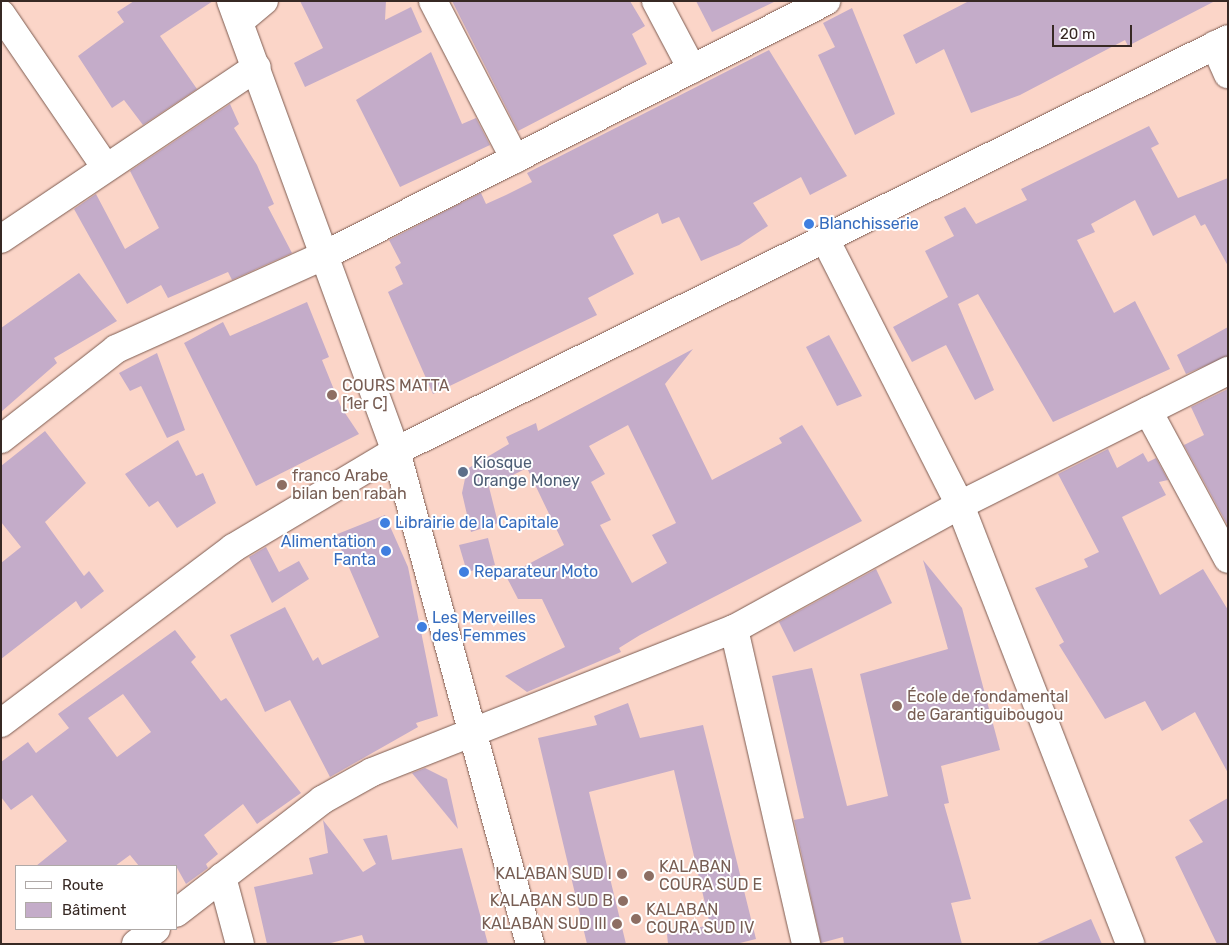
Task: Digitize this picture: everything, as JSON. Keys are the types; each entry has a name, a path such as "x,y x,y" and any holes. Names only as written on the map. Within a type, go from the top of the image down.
{"street":[{"path":"264,1 236,11 396,451 530,944"},
{"path":"433,1 514,158"},
{"path":"656,1 692,69"},
{"path":"1,439 116,350 325,255 692,69 792,9 826,1"},
{"path":"1,14 106,168"},
{"path":"1,723 233,548 396,451 1221,42 1228,74"},
{"path":"1,239 257,67"},
{"path":"825,239 960,505 1130,944"},
{"path":"178,911 322,800 372,772 734,629 960,505 1228,370"},
{"path":"1148,411 1228,559"},
{"path":"734,629 806,944"},
{"path":"222,877 240,944"},
{"path":"136,944 155,930"}],"building":[{"path":"134,1 213,1 160,36 197,89 143,125 124,100 112,108 78,56 124,22 117,12"},
{"path":"300,1 386,1 385,20 411,7 422,32 305,87 294,63 323,48"},
{"path":"452,1 630,1 645,26 632,34 647,64 518,131"},
{"path":"696,1 776,1 712,32"},
{"path":"969,1 1215,1 1128,46 1125,40 1020,95 971,113 944,49 916,64 903,35"},
{"path":"852,8 895,114 855,135 818,55 835,47 823,23"},
{"path":"769,50 847,176 810,195 801,177 753,203 768,226 739,245 701,261 679,217 662,224 658,213 613,235 634,274 588,298 597,315 433,394 388,292 403,284 395,267 401,263 389,240 481,193 486,204 532,182 527,173"},
{"path":"431,52 462,124 476,118 490,145 400,187 356,100"},
{"path":"230,104 239,124 234,128 257,165 274,204 268,207 292,253 232,280 228,272 168,298 161,285 127,304 74,209 96,194 125,249 159,228 130,171"},
{"path":"1149,126 1159,144 1151,148 1178,198 1228,178 1228,266 1205,224 1201,226 1195,215 1153,236 1135,200 1091,224 1095,232 1077,240 1114,313 1135,301 1170,369 1053,422 978,294 958,304 994,390 975,400 946,345 912,362 893,327 948,297 925,251 954,236 944,217 965,207 976,224 1027,200 1021,189"},
{"path":"79,273 117,321 54,358 57,363 1,412 1,328"},
{"path":"307,302 329,357 322,360 341,407 359,434 256,486 184,343 223,322 230,336"},
{"path":"1228,327 1228,356 1186,374 1177,355"},
{"path":"829,335 862,396 837,406 806,347"},
{"path":"693,349 665,384 712,480 782,443 779,438 802,425 862,521 640,635 619,648 621,652 527,692 505,676 565,647 542,599 518,599 506,576 564,545 527,468 489,487 498,523 471,532 462,493 467,469 509,444 506,437 536,423 538,431","holes":["628,425 676,523 652,535 667,563 632,583 600,525 611,520 591,482 605,474 589,446"]},
{"path":"157,353 185,430 167,438 141,386 130,391 119,373"},
{"path":"1228,389 1228,526 1184,445 1204,435 1191,407"},
{"path":"45,431 86,483 45,522 84,576 89,571 104,591 81,609 76,601 1,659 1,563 21,547 1,522 1,466"},
{"path":"178,440 196,476 203,473 216,503 177,528 158,501 149,507 125,474"},
{"path":"1108,449 1117,468 1143,453 1148,462 1156,458 1168,480 1159,482 1166,495 1122,517 1160,595 1203,569 1228,610 1228,773 1195,712 1162,731 1145,701 1105,719 1059,645 1064,642 1035,588 1088,567 1084,559 1099,552 1058,474"},
{"path":"385,515 408,567 438,716 416,723 418,727 330,777 290,700 265,712 230,635 285,607 313,661 318,657 322,665 379,637 335,535"},
{"path":"488,538 495,565 467,572 459,545"},
{"path":"266,547 279,572 299,561 309,579 272,603 249,557"},
{"path":"923,560 962,608 1000,750 941,766 949,803 944,804 971,899 951,903 962,944 844,944 843,937 821,943 794,820 804,818 772,676 812,668 847,806 888,796 860,674 948,649"},
{"path":"876,569 892,603 794,652 779,622"},
{"path":"175,630 196,657 191,662 221,701 226,698 301,793 257,824 243,804 204,835 218,854 206,864 208,868 186,884 178,870 178,865 138,865 130,855 116,865 37,865 67,841 32,795 11,810 1,797 1,762 28,742 36,753 69,728 58,714","holes":["123,694 151,732 117,757 88,718"]},
{"path":"628,703 640,738 703,725 756,939 736,944 668,944 667,934 710,925 674,770 589,792 626,944 587,944 538,738 597,725 594,716"},
{"path":"425,768 447,779 458,829 412,773"},
{"path":"1228,798 1228,944 1217,944 1175,857 1203,842 1189,820"},
{"path":"323,820 363,872 376,864 363,839 387,835 392,860 462,848 488,944 365,944 362,935 327,944 267,944 254,887 313,874 309,858 328,853"},
{"path":"1091,919 1102,944 1035,944"}],"place":[{"name":"Blanchisserie","path":"809,224"},
{"name":"COURS MATTA [1er C]","path":"332,395"},
{"name":"Kiosque Orange Money","path":"463,472"},
{"name":"franco Arabe bilan ben rabah","path":"282,485"},
{"name":"Librairie de la Capitale","path":"385,523"},
{"name":"Alimentation Fanta","path":"386,551"},
{"name":"Reparateur Moto","path":"464,572"},
{"name":"Les Merveilles des Femmes","path":"422,627"},
{"name":"École de fondamental de Garantiguibougou","path":"897,706"},
{"name":"KALABAN SUD I","path":"622,874"},
{"name":"KALABAN COURA SUD E","path":"649,876"},
{"name":"KALABAN SUD B","path":"623,901"},
{"name":"KALABAN COURA SUD IV","path":"636,919"},
{"name":"KALABAN SUD III","path":"617,924"}]}
